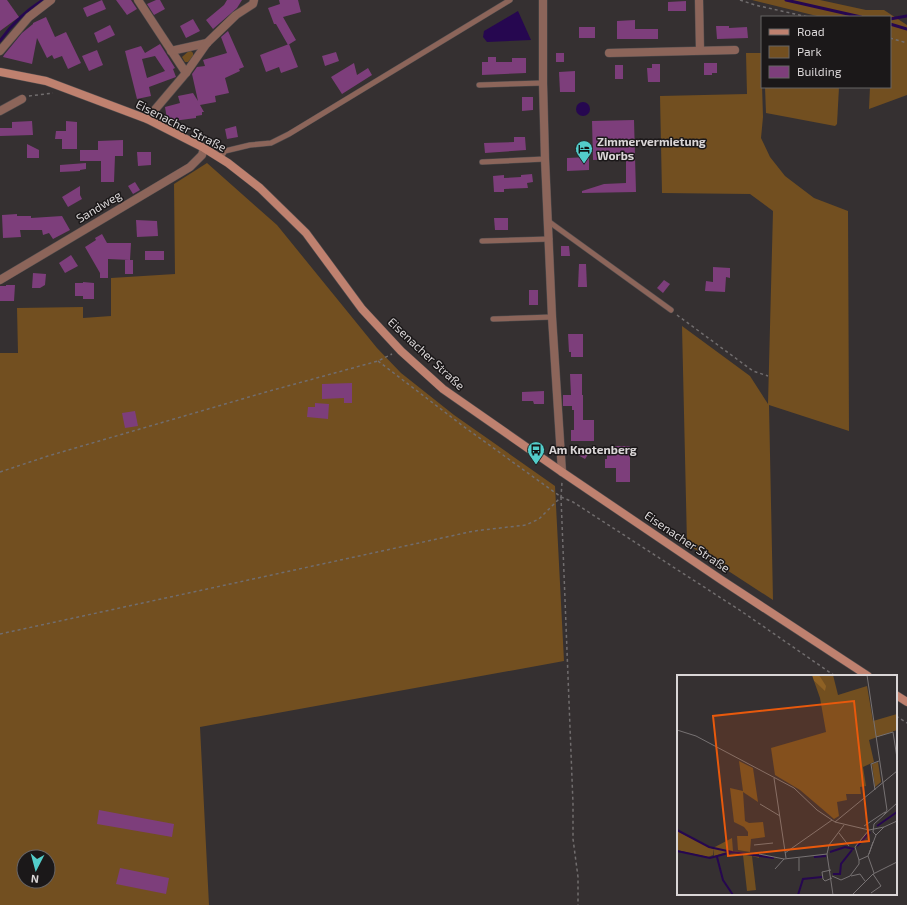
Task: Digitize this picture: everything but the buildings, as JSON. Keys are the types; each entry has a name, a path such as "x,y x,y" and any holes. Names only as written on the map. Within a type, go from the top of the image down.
{"main road":[{"name":"Eisenacher Straße","path":"0,72 26,76 68,89 147,119 204,148 220,158 260,188 306,233 362,308 401,351 443,389 723,581 866,675"},
{"path":"897,696 907,702"}],"street":[{"path":"0,51 29,17 51,0"},
{"path":"138,0 186,73"},
{"path":"147,119 186,73 207,43 236,15 253,4 254,0"},
{"path":"543,0 545,159 550,239 552,317 562,472"},
{"path":"699,0 700,50"},
{"path":"171,50 207,43"},
{"path":"609,53 735,50"},
{"path":"0,111 22,99"},
{"name":"Sandweg","path":"0,280 190,167 202,155 204,148"}],"lane":[{"path":"220,158 225,151 250,145 271,143 289,134 510,0"},
{"path":"479,86 543,83"},
{"path":"482,162 545,159"},
{"path":"548,221 671,310"},
{"path":"482,241 550,239"},
{"path":"493,320 552,317"}],"path":[{"path":"740,0 804,16"},
{"path":"891,38 907,43"},
{"path":"22,99 33,95 53,93 68,89"},
{"path":"671,310 753,371 768,376"},
{"path":"0,472 48,456 378,361 401,351"},
{"path":"378,361 561,497 573,502 741,611 834,675"},
{"path":"562,472 561,497 573,804 573,839 578,871 578,905"},
{"path":"0,634 474,531 526,525 539,519 561,497"},
{"path":"897,717 907,723"}],"green space":[{"path":"752,0 820,0 866,10 884,10 907,25 907,95 869,109 870,88 891,88 891,16 817,16"},
{"path":"190,50 193,53 193,56 188,62 185,62 182,57"},
{"path":"746,53 761,53 763,117 761,138 770,157 785,176 814,198 848,211 849,431 769,405 773,600 687,544 682,326 750,376 768,404 773,211 750,194 662,193 660,96 747,94"},
{"path":"765,88 839,88 837,124 835,126 766,113"},
{"path":"207,163 277,225 377,348 401,373 454,415 555,486 564,661 200,727 209,905 0,905 0,353 18,353 17,308 83,307 83,318 111,316 111,278 175,274 174,184"}],"shaded area":[{"path":"518,11 531,40 487,42 483,37 484,31"},
{"path":"583,102 588,104 590,109 588,114 583,116 578,114 576,109 578,104"}],"waterway":[{"path":"0,41 20,18 43,0"},
{"path":"786,0 857,16"},
{"path":"891,19 907,16"},
{"path":"891,24 907,29"}],"place":[{"name":"Zimmervermietung Worbs","path":"584,164"},
{"name":"Am Knotenberg","path":"536,465"}]}
